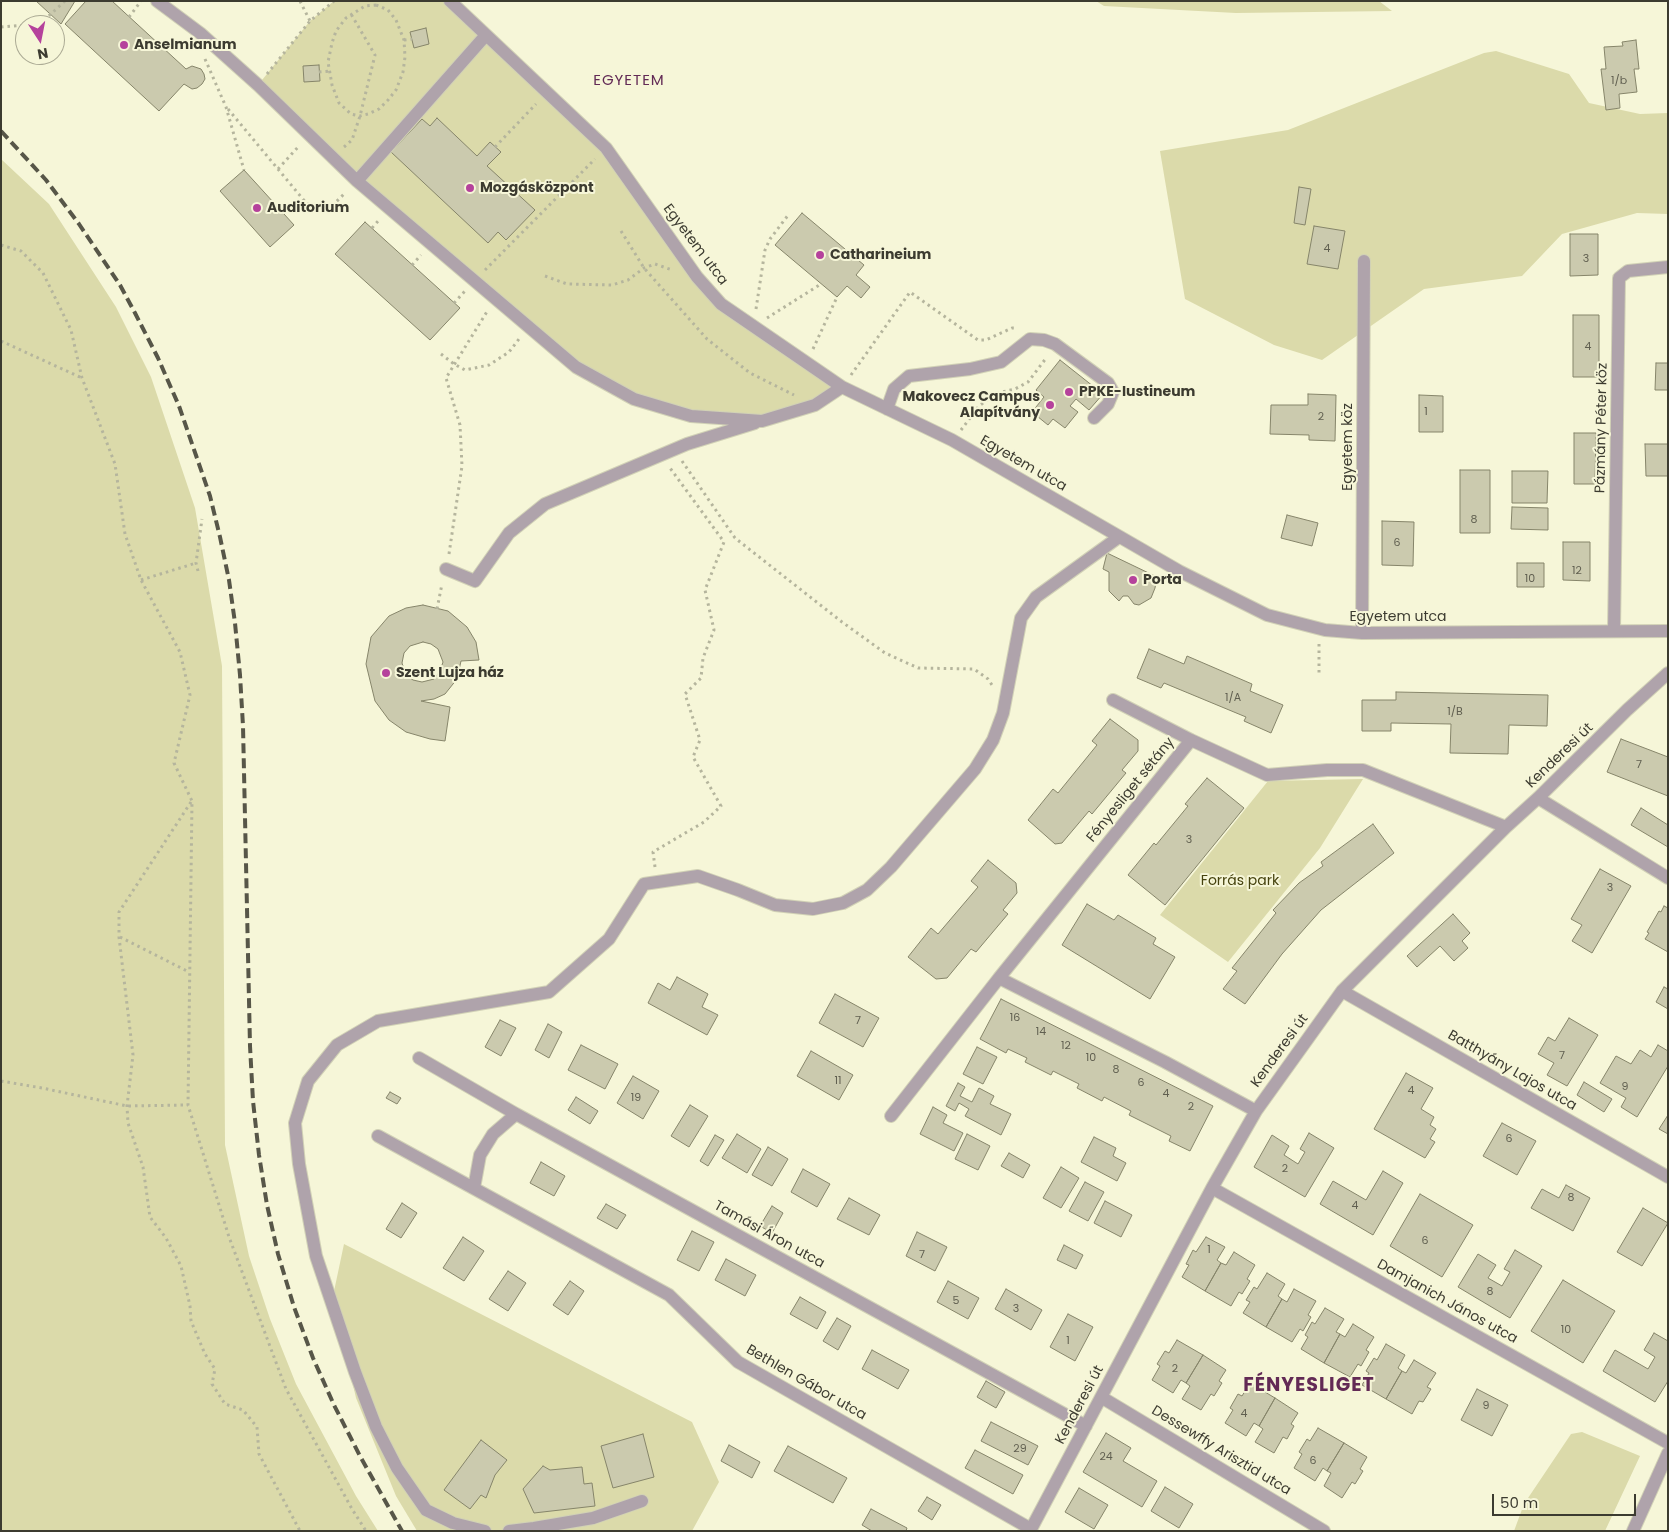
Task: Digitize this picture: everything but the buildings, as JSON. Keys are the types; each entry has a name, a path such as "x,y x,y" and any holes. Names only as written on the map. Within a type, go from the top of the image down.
{"street":[{"path":"157,1 200,33 258,85 357,181 576,366 634,399 691,416 762,420"},
{"name":"Egyetem utca","path":"450,1 606,148 697,278 721,304 842,388 952,440 1179,572 1267,615 1318,628 1362,633 1668,631"},
{"path":"357,181 486,35"},
{"name":"Egyetem köz","path":"1362,633 1364,261"},
{"name":"Pázmány Péter köz","path":"1614,631 1619,278 1628,271 1668,268"},
{"path":"887,409 894,389 909,376 970,369 1001,362 1030,339 1044,340 1055,344 1108,383 1113,392 1108,404 1094,418"},
{"path":"446,569 475,580 509,533 546,504 674,450 762,420 815,405 842,388"},
{"path":"485,1531 453,1523 426,1510 398,1468 376,1427 355,1372 316,1256 299,1164 294,1123 308,1082 338,1045 378,1021 549,992 608,940 644,884 698,876 775,905 813,909 843,903 867,890 891,868 975,769 993,740 1003,713 1021,618 1036,597 1118,537"},
{"name":"Kenderesi út","path":"1031,1530 1212,1188 1256,1111 1342,991 1506,827 1668,673"},
{"path":"1113,700 1191,740"},
{"name":"Fényesliget sétány","path":"891,1116 999,978 1191,740 1268,775 1327,770 1363,770 1506,827"},
{"path":"1538,798 1668,878"},
{"path":"999,978 1256,1111"},
{"name":"Batthyány Lajos utca","path":"1342,991 1668,1177"},
{"name":"Tamási Áron utca","path":"419,1058 516,1114 1086,1426"},
{"path":"474,1188 480,1155 493,1134 516,1114"},
{"name":"Bethlen Gábor utca","path":"378,1136 669,1295 738,1362 1031,1530"},
{"name":"Damjanich János utca","path":"1212,1188 1668,1443"},
{"name":"Dessewffy Arisztid utca","path":"1101,1397 1324,1531"},
{"path":"1633,1531 1668,1453"},
{"path":"509,1531 593,1518 642,1501"}],"path":[{"path":"50,15 65,1"},
{"path":"129,17 141,1"},
{"path":"300,1 310,21"},
{"path":"258,85 310,21 334,1"},
{"path":"376,5 388,10 396,20 404,40 405,57 403,72 396,90 379,109 360,116 351,114 339,103 334,94 328,62 336,31 351,14 365,6 376,5"},
{"path":"333,157 352,140 375,55 351,14"},
{"path":"1,27 15,26"},
{"path":"404,40 412,38"},
{"path":"204,58 226,107 244,170"},
{"path":"320,72 330,72"},
{"path":"495,147 546,92"},
{"path":"226,107 307,204 331,207 357,181"},
{"path":"278,169 309,134"},
{"path":"454,303 606,148"},
{"path":"753,327 765,250 770,239 789,214"},
{"path":"622,231 644,268 707,339 750,373 815,405"},
{"path":"1,245 21,251 43,273 71,330 82,378 115,464 125,534 141,580 180,652 190,695 174,763 192,801 188,1105 229,1237 286,1389 366,1531"},
{"path":"545,276 567,284 612,286 628,280 644,268 655,264 697,278"},
{"path":"753,327 821,284"},
{"path":"842,388 910,292 978,340 986,340 1012,328 1024,329 1030,339"},
{"path":"806,364 837,297"},
{"path":"437,609 446,569 462,466 460,425 446,378 495,299"},
{"path":"441,354 465,370 489,365 509,352 528,326"},
{"path":"1,341 82,378"},
{"path":"952,440 980,406 997,393 1014,389 1028,382 1055,344"},
{"path":"674,450 735,538 842,622 885,653 918,668 974,670 988,679 992,686"},
{"path":"657,882 653,852 704,822 722,806 693,757 700,740 685,694 701,678 703,658 714,630 705,590 724,542 661,455"},
{"path":"198,571 196,563 202,519"},
{"path":"141,580 196,563"},
{"path":"1318,628 1319,673"},
{"path":"192,801 119,912 119,937 134,1055 127,1106 128,1123 143,1167 150,1217 166,1238 181,1266 190,1306 191,1321 205,1354 215,1369 212,1384 225,1404 243,1410 257,1427 259,1454 300,1531"},
{"path":"119,937 189,972"},
{"path":"1,1081 127,1106 188,1105"}],"green space":[{"path":"334,1 450,1 606,148 721,304 842,387 762,421 691,416 634,399 576,367 495,299 258,85 310,21"},
{"path":"1096,1 1379,1 1392,11 1236,13 1104,6"},
{"path":"1496,51 1569,74 1589,103 1640,114 1668,113 1668,214 1637,213 1562,234 1522,276 1424,289 1322,360 1274,345 1185,299 1160,151 1288,130 1484,53"},
{"path":"1,159 49,204 116,307 151,377 195,508 222,666 225,1145 249,1256 270,1319 296,1384 356,1496 378,1531 1,1531"},
{"name":"Forrás park","path":"1363,779 1320,848 1228,962 1160,915 1268,781"},
{"path":"344,1244 692,1422 719,1482 692,1531 417,1531 396,1496 356,1398 333,1296"},
{"path":"1582,1432 1640,1456 1605,1531 1514,1531 1524,1504 1571,1434"}],"railway":[{"path":"1,131 46,180 79,224 120,285 158,358 179,406 210,496 229,580 240,675 243,726 250,1046 253,1101 267,1205 278,1254 294,1307 313,1358 360,1456 402,1531"}],"place":[{"name":"Anselmianum","path":"124,45"},
{"name":"Mozgásközpont","path":"470,188"},
{"name":"Auditorium","path":"257,208"},
{"name":"Catharineium","path":"820,255"},
{"name":"PPKE-Iustineum","path":"1069,392"},
{"name":"Makovecz Campus Alapítvány","path":"1050,405"},
{"name":"Porta","path":"1133,580"},
{"name":"Szent Lujza ház","path":"386,673"}],"district":[{"name":"EGYETEM","path":"629,81"},
{"name":"FÉNYESLIGET","path":"1309,1386"}]}
